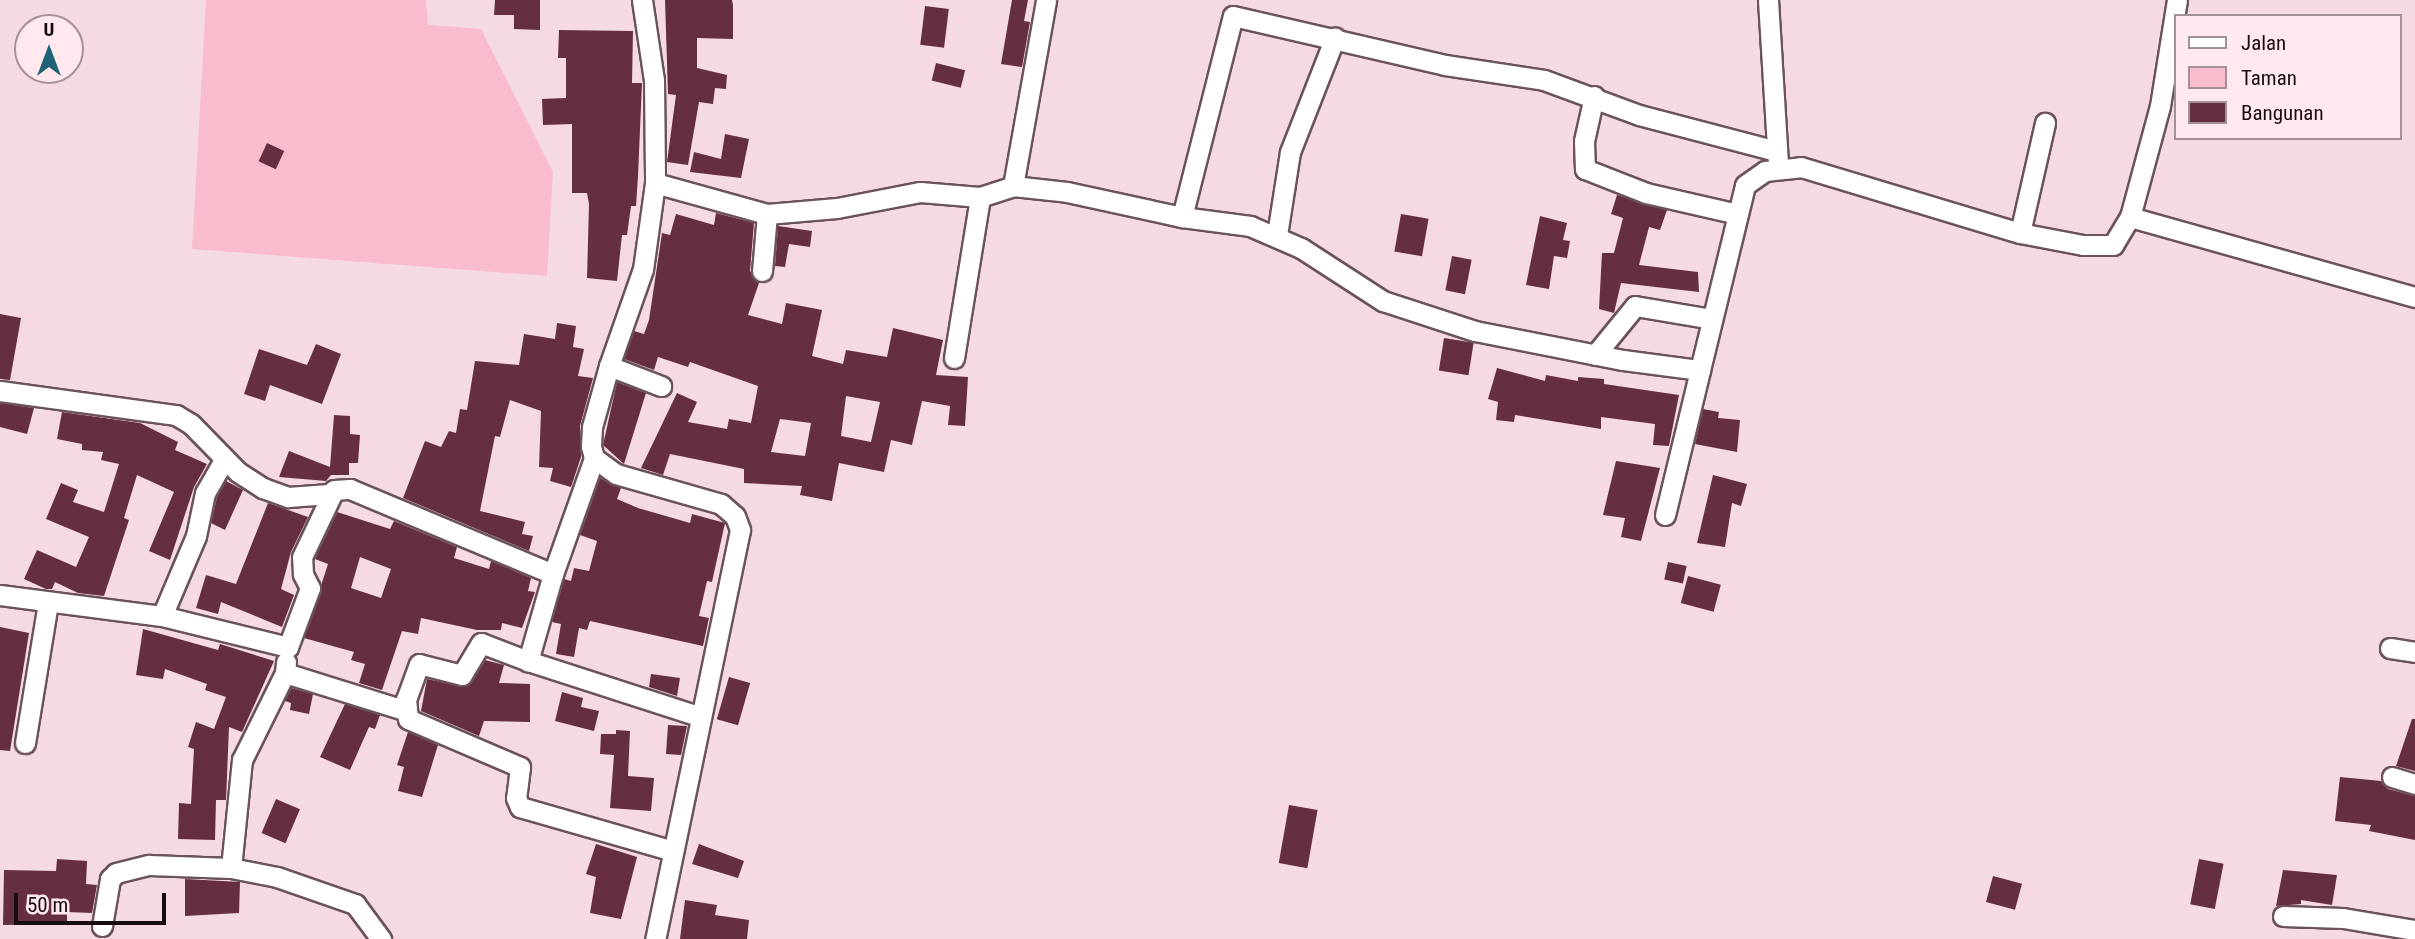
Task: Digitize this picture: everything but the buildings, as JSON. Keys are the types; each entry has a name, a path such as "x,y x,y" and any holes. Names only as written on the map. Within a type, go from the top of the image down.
{"street":[{"path":"528,661 553,574 594,458 592,427 641,276 655,183 654,80 642,0"},
{"path":"1013,186 1046,0"},
{"path":"1768,0 1777,159"},
{"path":"1182,217 1234,8 1445,65 1544,80 1594,96 1639,115 2020,233 2103,247 2120,239 2130,217 2166,82 2174,22"},
{"path":"1277,235 1290,152 1335,37"},
{"path":"1594,96 1584,141 1585,169 1646,193 1738,214"},
{"path":"2020,233 2045,123"},
{"path":"1665,515 1745,185 1777,159"},
{"path":"655,183 767,214 838,208 912,193 980,197 1013,186 1182,217 1250,226 1277,235 1405,311 1475,331 1595,355 1700,370"},
{"path":"954,358 980,197"},
{"path":"762,271 767,214"},
{"path":"2130,217 2415,297"},
{"path":"1595,355 1635,306 1712,319"},
{"path":"610,366 661,386"},
{"path":"0,391 176,415 191,424 224,460 256,484 288,497 329,494 350,489 553,574"},
{"path":"594,458 615,474 721,504 735,516 740,530 736,562 698,716 655,939"},
{"path":"162,616 196,536 205,493 224,460"},
{"path":"231,868 242,760 285,673 288,647 310,588 303,574 302,557 329,494"},
{"path":"0,595 162,616 288,647"},
{"path":"25,743 48,603"},
{"path":"404,710 419,664 462,675 481,643 698,716"},
{"path":"2390,648 2415,652"},
{"path":"285,673 404,710 418,725 520,767 516,798 520,807 673,851"},
{"path":"2392,777 2415,784"},
{"path":"102,926 110,879 117,873 149,865 231,868 277,877 355,904 380,939"},
{"path":"2283,916 2343,918 2415,930"}],"green space":[{"path":"206,0 426,0 428,25 481,29 553,172 547,276 192,249"}]}
